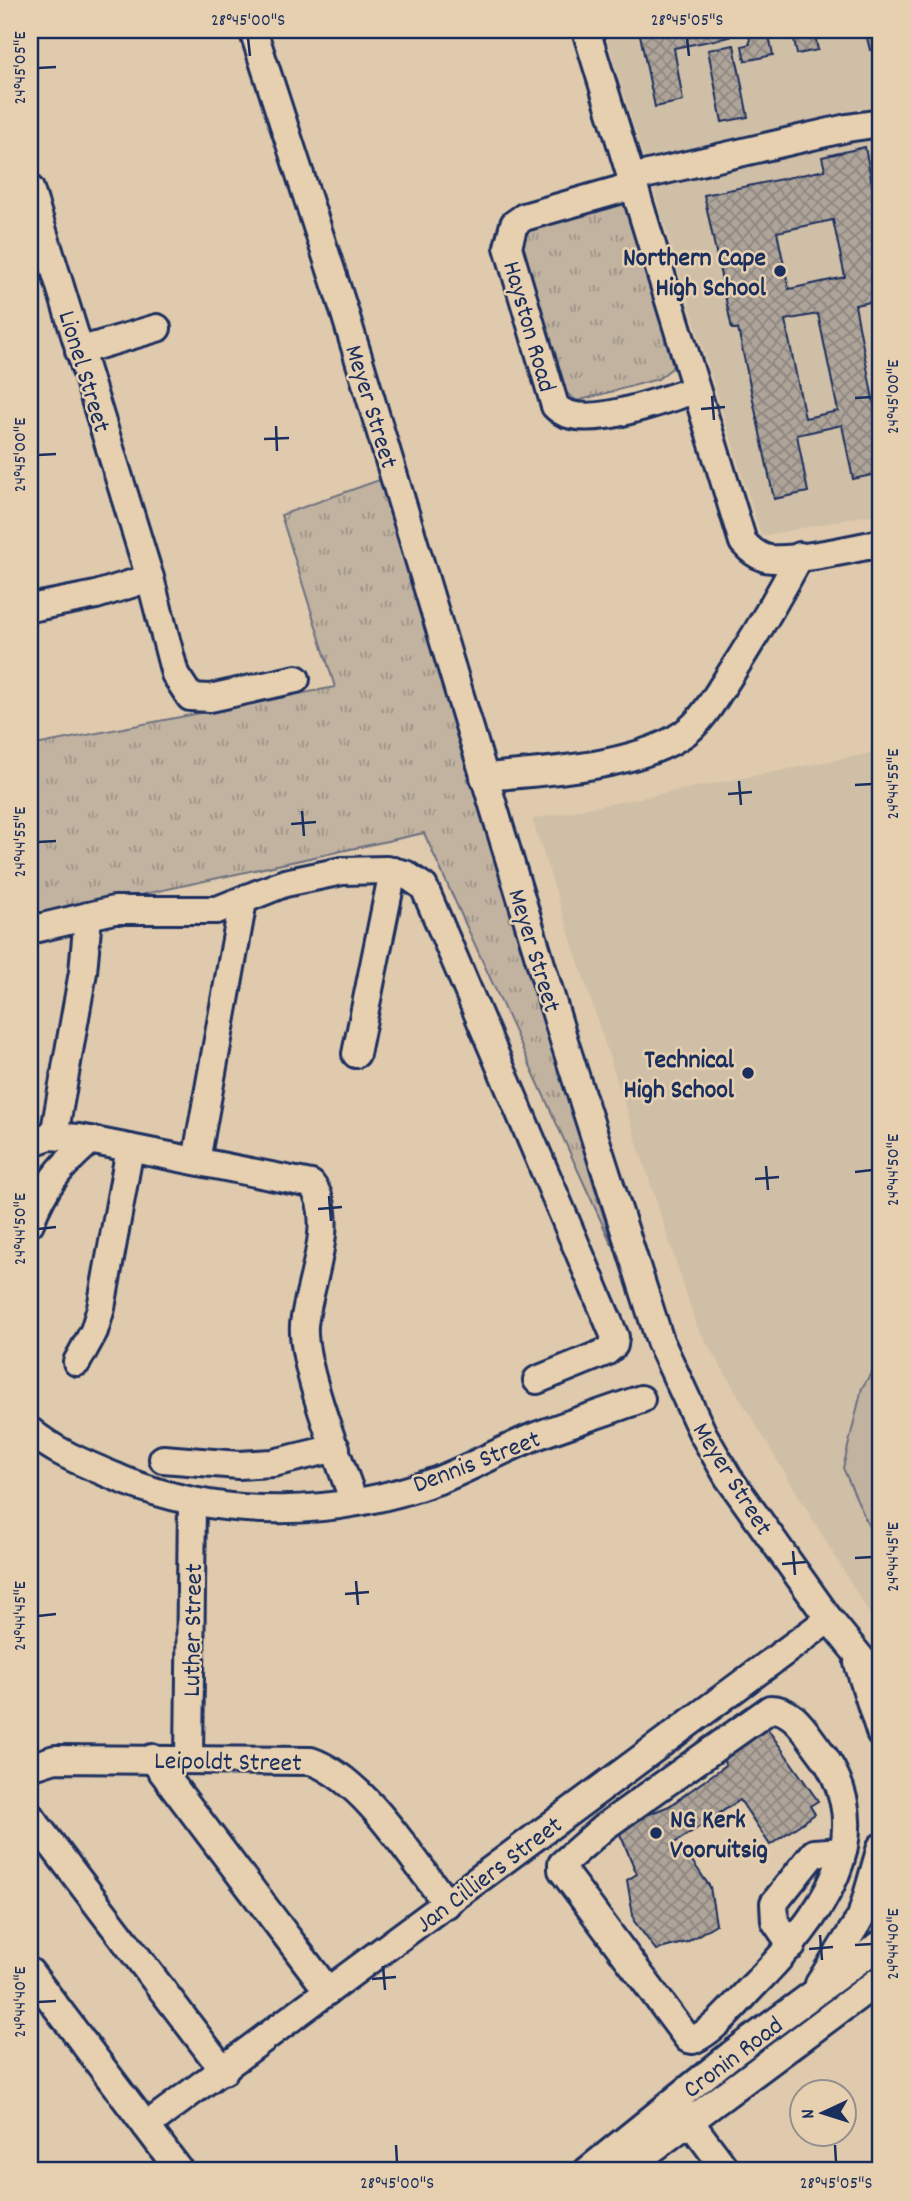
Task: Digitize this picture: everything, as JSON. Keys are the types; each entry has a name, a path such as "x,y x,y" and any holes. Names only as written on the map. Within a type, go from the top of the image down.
{"street":[{"name":"Meyer Street","path":"253,30 270,64 296,132 298,165 565,1044 660,1341 704,1434 728,1477 829,1619 881,1683"},
{"name":"Meyer Street","path":"265,30 270,64"},
{"path":"586,30 743,542 749,549 766,558 800,556 881,543"},
{"path":"632,182 847,128 881,123"},
{"name":"Hayston Road","path":"632,182 524,217 514,224 508,247 523,304 555,406 562,414 573,417 598,416 696,390"},
{"name":"Lionel Street","path":"30,189 147,566 175,674 190,697 211,698 296,679"},
{"path":"79,351 158,328"},
{"path":"484,777 566,769 615,760 655,748 692,728 760,629 800,556"},
{"path":"30,608 96,595 147,566"},
{"path":"30,930 130,909 217,910 285,883 342,871 393,871 405,874 424,887 615,1337 614,1345 606,1352 537,1380"},
{"path":"356,1054 393,871"},
{"path":"196,1161 243,901"},
{"path":"88,916 83,972 42,1140 91,1140 312,1184 319,1194 323,1219 304,1329 310,1363 354,1502"},
{"path":"30,1223 45,1186 59,1168 91,1140"},
{"path":"77,1362 94,1331 101,1308 130,1148"},
{"name":"Dennis Street","path":"30,1432 71,1458 145,1488 192,1502 279,1509 354,1502 438,1480 534,1437 641,1399"},
{"path":"163,1459 228,1464 273,1463 336,1448"},
{"name":"Luther Street","path":"189,1759 192,1502"},
{"name":"Jan Cilliers Street","path":"146,2126 224,2071 829,1619"},
{"path":"852,1647 881,1666"},
{"path":"852,1647 881,1735"},
{"path":"770,1709 790,1713 820,1750 838,1780 848,1808 843,1851 833,1881 792,1946 713,2026 695,2040 688,2039 562,1870 564,1861 604,1827 770,1709"},
{"path":"152,1758 328,1991"},
{"name":"Leipoldt Street","path":"30,1766 55,1759 311,1761 331,1768 354,1786 447,1904"},
{"path":"30,1816 224,2071"},
{"path":"811,1997 861,1917 881,1847"},
{"path":"792,1946 775,1922 774,1903 814,1853 843,1851"},
{"name":"Cronin Road","path":"586,2171 732,2054 881,1944"},
{"path":"30,1972 180,2171"},
{"name":"Cronin Road","path":"623,2171 881,1979"},
{"path":"713,2026 748,2078"},
{"path":"673,2100 727,2171"}],"shaded area":[{"name":"Northern Cape High School","path":"604,30 881,30 881,513 761,536"},
{"name":"Technical High School","path":"881,751 881,1633 697,1327 532,819"}],"green space":[{"path":"611,193 629,205 673,356 672,368 658,379 577,401 564,391 516,230"},
{"path":"382,479 612,1245 424,833 30,919 30,746 335,687 281,515"},
{"path":"881,1357 881,1554 843,1468 862,1388"}],"building":[{"path":"639,30 728,30 730,37 674,48 683,101 655,107"},
{"path":"768,30 773,55 745,61 742,46 750,44 749,31"},
{"path":"792,30 814,30 818,50 797,54"},
{"path":"865,30 881,30 881,47 870,50"},
{"path":"734,45 748,117 722,122 708,50"},
{"path":"865,147 881,230 881,300 855,305 881,441 881,473 853,479 842,425 797,435 808,492 774,499 738,329 732,329 704,195 825,170 822,157","holes":["833,220 845,277 789,289 777,232","818,314 838,411 805,418 785,320"]},
{"name":"NG Kerk Vooruitsig","path":"767,1728 818,1801 810,1806 815,1814 770,1845 740,1800 673,1844 678,1857 688,1855 710,1887 716,1924 687,1942 656,1950 634,1921 627,1880 637,1874 617,1827 669,1806 726,1765 722,1759"}],"place":[{"name":"Northern Cape High School","path":"780,271"},
{"name":"Technical High School","path":"748,1073"},
{"name":"NG Kerk Vooruitsig","path":"656,1833"}]}
